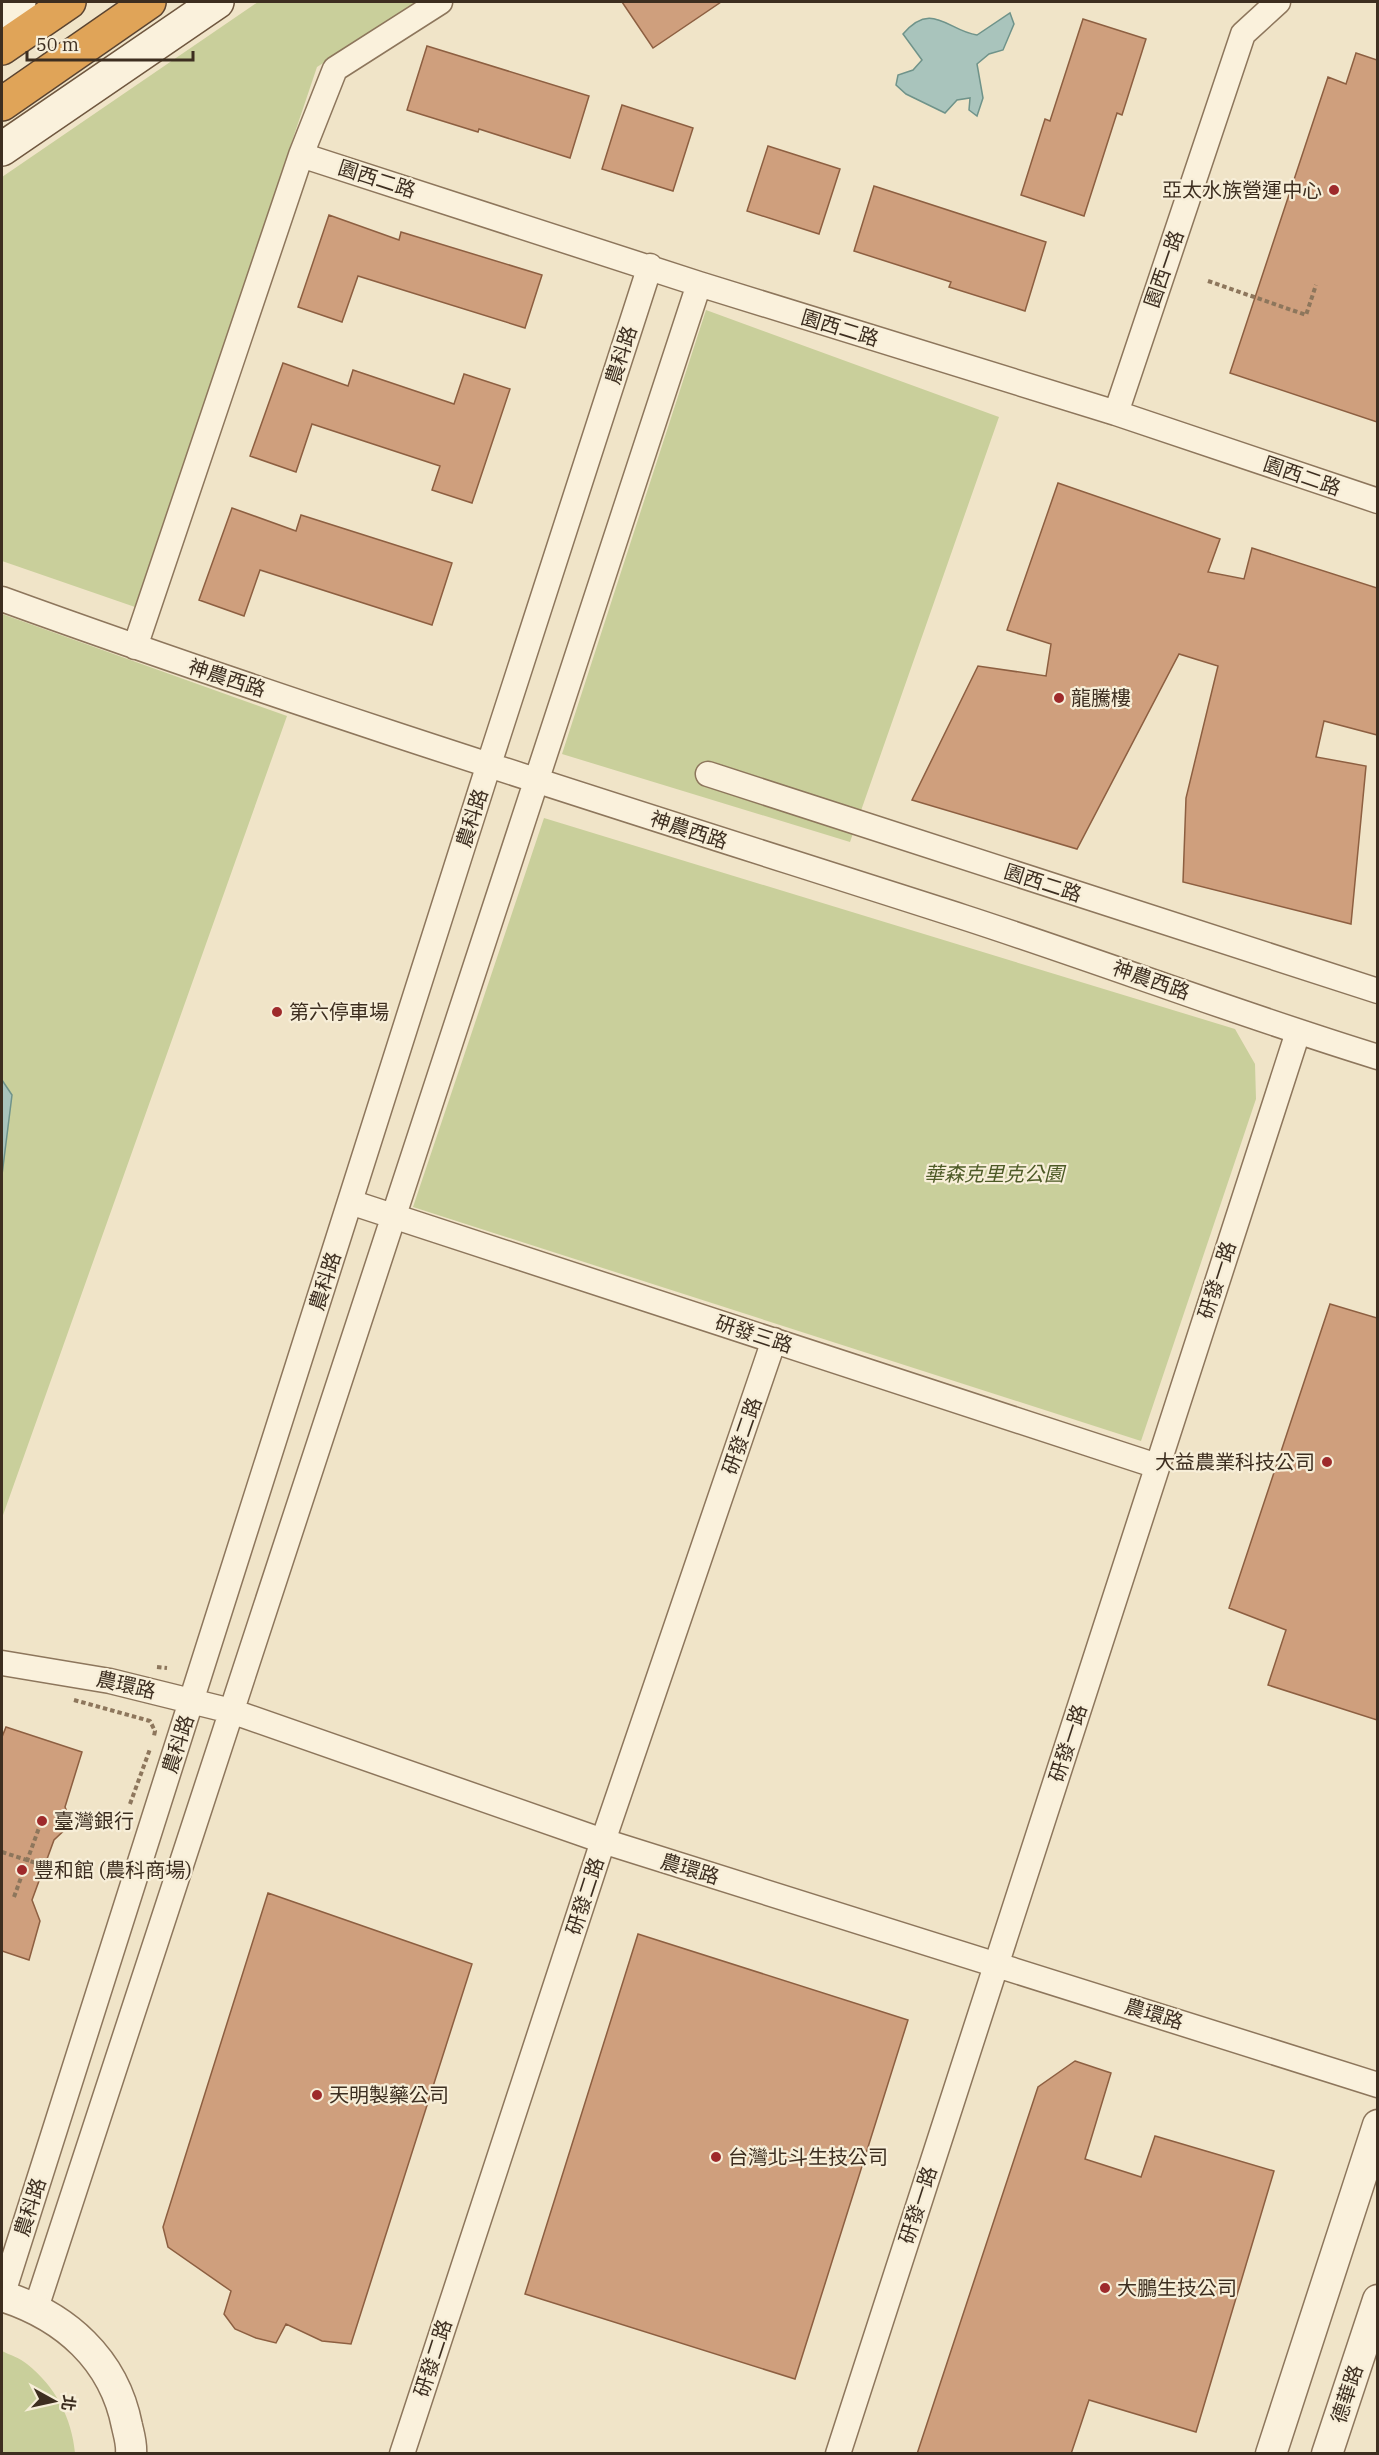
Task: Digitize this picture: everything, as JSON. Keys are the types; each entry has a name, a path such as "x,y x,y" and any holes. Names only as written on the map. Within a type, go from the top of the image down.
{"highway":[{"path":"2,48 69,2"},
{"path":"2,104 149,2"}],"main road":[{"path":"2,14 19,2"},
{"path":"2,149 217,2"}],"street":[{"path":"135,647 301,155 335,69 440,2"},
{"name":"園西一路","path":"1116,413 1243,34 1278,2"},
{"name":"園西二路","path":"301,155 650,266 699,284 1116,413 1377,501"},
{"name":"農科路","path":"2,2296 650,266"},
{"name":"農科路","path":"36,2308 699,284"},
{"name":"神農西路","path":"2,599 135,647 536,782 964,917 1298,1032 1377,1056"},
{"name":"園西二路","path":"708,774 1377,991"},
{"name":"研發一路","path":"838,2454 1298,1032"},
{"name":"研發三路","path":"350,1202 1157,1466"},
{"name":"研發二路","path":"402,2454 603,1841 774,1340"},
{"name":"農環路","path":"2,1663 68,1673 192,1700 603,1841 1377,2085"},
{"path":"1271,2454 1377,2125"},
{"path":"2,2296 36,2308 73,2332 103,2366 123,2406 131,2454"},
{"name":"德華路","path":"1327,2454 1377,2300"}],"path":[{"path":"1208,281 1306,315 1316,285"},
{"path":"71,1700 150,1721 153,1726 154,1736 130,1804"},
{"path":"14,1897 40,1825"},
{"path":"2,1852 73,1875"}],"green space":[{"path":"258,2 418,2 317,67 135,607 2,561 2,177"},
{"path":"706,310 999,417 850,842 562,754"},
{"path":"2,614 287,716 2,1518"},
{"name":"華森克里克公園","path":"544,818 1235,1029 1255,1064 1256,1099 1141,1441 413,1207"},
{"path":"2,2351 27,2364 54,2393 66,2415 75,2453 2,2453"}],"water":[{"path":"1010,13 1014,24 1003,50 989,54 977,64 983,98 977,116 969,110 970,98 957,100 945,113 906,94 896,85 898,75 913,70 922,60 903,34 913,24 932,18 977,35"},
{"path":"2,1080 12,1095 2,1175"}],"building":[{"path":"622,2 721,2 653,48"},
{"path":"1083,19 1146,39 1122,115 1117,113 1084,216 1021,195 1045,119 1050,121"},
{"path":"427,46 589,96 570,158 479,129 478,132 407,110"},
{"name":"亞太水族營運中心","path":"1356,53 1377,60 1377,422 1230,373 1328,77 1346,84"},
{"path":"622,105 693,128 673,191 602,169"},
{"path":"768,146 840,169 819,234 747,211"},
{"path":"874,186 1046,242 1025,311 949,287 951,282 854,251"},
{"path":"329,215 399,240 401,232 542,275 525,328 358,276 342,322 298,307"},
{"path":"283,363 348,386 353,370 454,404 464,374 510,389 472,503 432,490 440,466 312,424 296,472 250,456"},
{"name":"龍騰樓","path":"1058,483 1220,539 1208,572 1244,579 1252,548 1377,588 1377,735 1324,721 1316,757 1366,766 1351,924 1183,882 1186,798 1218,666 1179,654 1077,849 912,800 978,666 1046,676 1051,644 1007,630"},
{"path":"232,508 296,531 301,515 452,563 432,625 260,570 244,616 199,600"},
{"name":"大益農業科技公司","path":"1330,1304 1377,1318 1377,1720 1268,1685 1286,1630 1229,1608"},
{"name":"豐和館 (農科商場)","path":"6,1727 82,1752 65,1807 72,1823 54,1840 32,1900 40,1921 29,1960 2,1951 2,1737"},
{"name":"天明製藥公司","path":"268,1893 472,1964 351,2344 322,2341 286,2324 276,2343 235,2329 224,2314 231,2291 168,2247 163,2227"},
{"name":"台灣北斗生技公司","path":"638,1934 908,2020 795,2379 525,2294"},
{"name":"大鵬生技公司","path":"1075,2061 1111,2073 1085,2159 1141,2177 1155,2136 1274,2171 1196,2432 1089,2400 1071,2454 917,2454 1038,2087"}],"place":[{"name":"亞太水族營運中心","path":"1334,190"},
{"name":"龍騰樓","path":"1059,698"},
{"name":"第六停車場","path":"277,1012"},
{"name":"大益農業科技公司","path":"1327,1462"},
{"name":"臺灣銀行","path":"42,1821"},
{"name":"豐和館 (農科商場)","path":"22,1870"},
{"name":"天明製藥公司","path":"317,2095"},
{"name":"台灣北斗生技公司","path":"716,2157"},
{"name":"大鵬生技公司","path":"1105,2288"}]}
